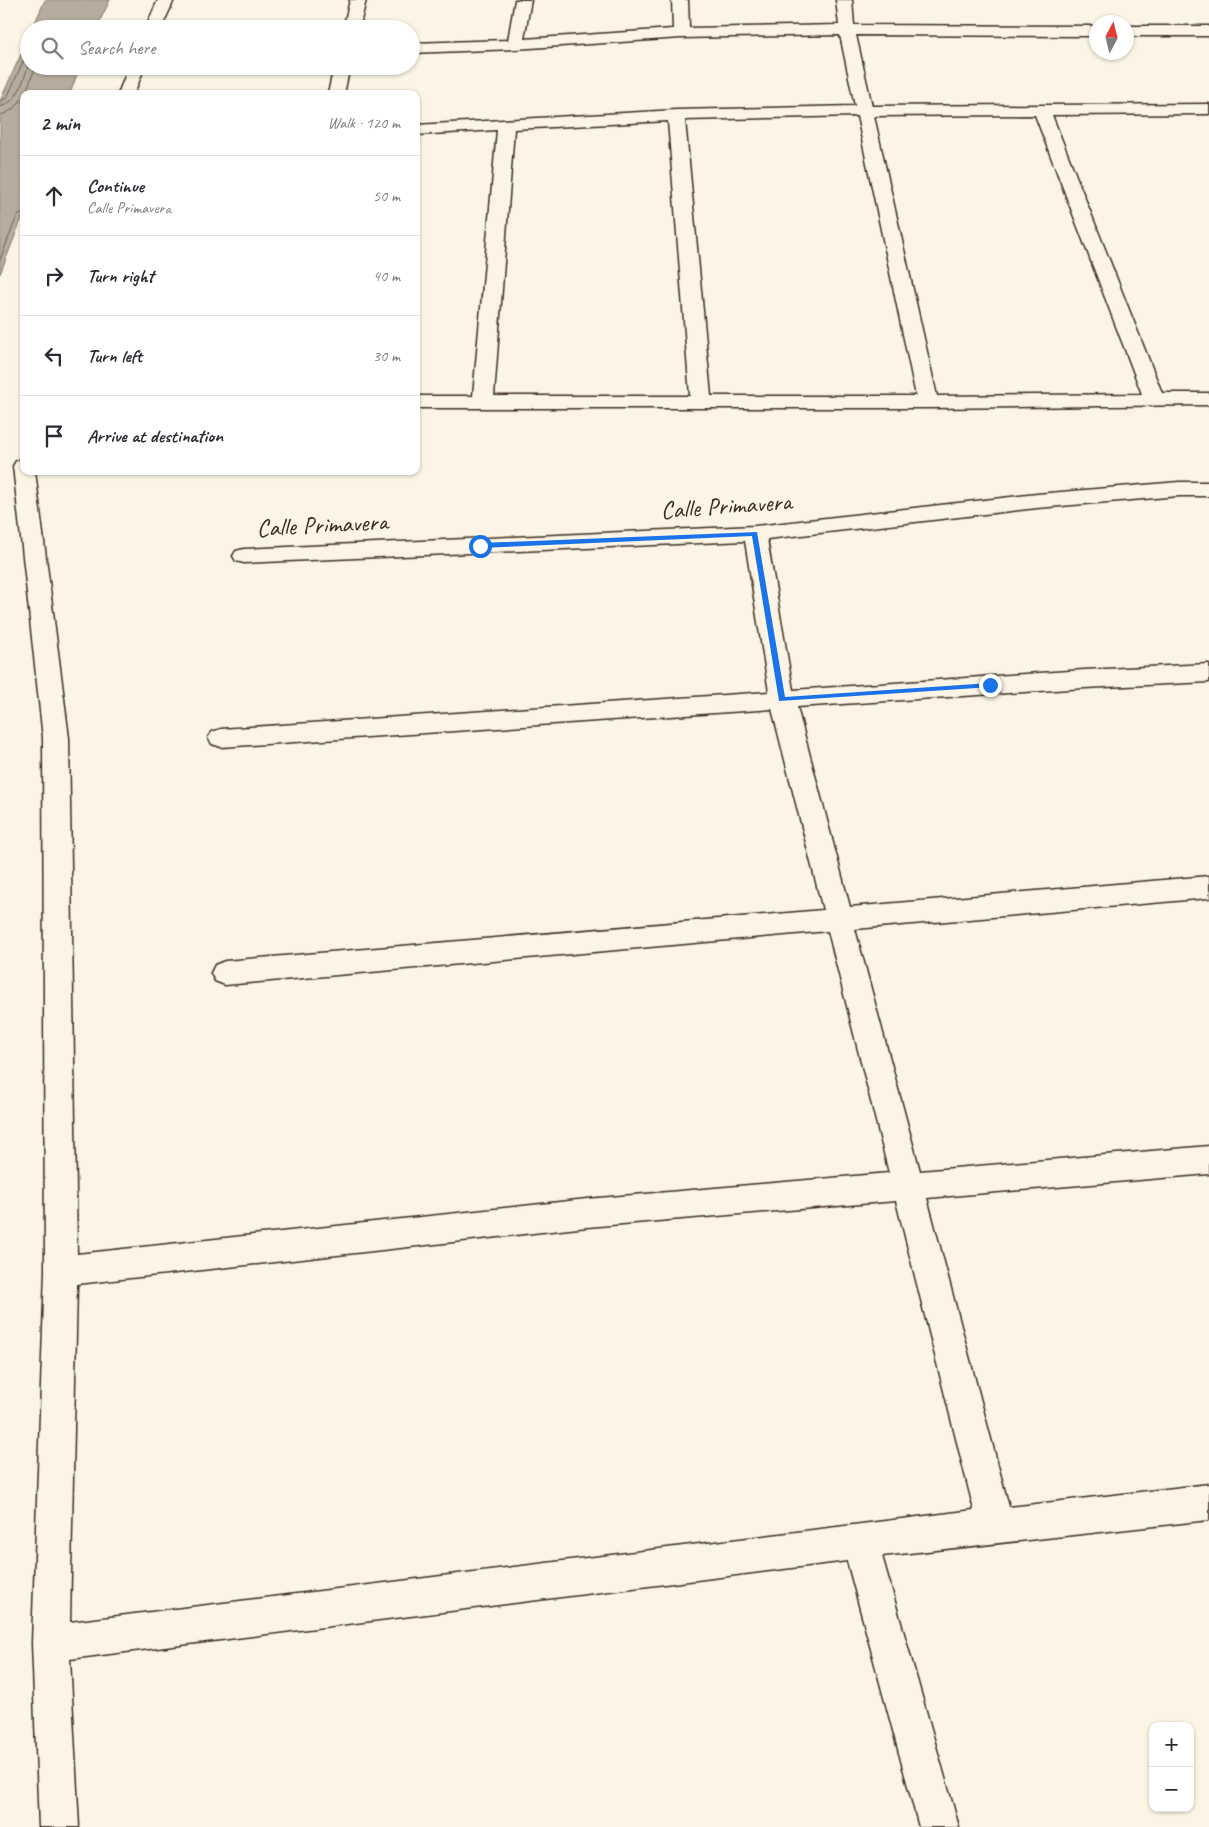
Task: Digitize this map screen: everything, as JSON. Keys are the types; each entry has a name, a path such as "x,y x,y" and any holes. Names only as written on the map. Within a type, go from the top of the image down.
{"street":[{"path":"157,20 166,0"},
{"path":"353,20 358,0"},
{"path":"515,44 523,0"},
{"path":"680,0 682,33"},
{"path":"844,0 847,30 928,402"},
{"path":"420,48 515,44 682,33 847,30 1089,30"},
{"path":"1134,31 1209,31"},
{"path":"128,90 133,75"},
{"path":"337,90 340,75"},
{"path":"420,130 676,115 864,111 1209,109"},
{"path":"1042,111 1154,398"},
{"path":"676,115 701,401"},
{"path":"483,403 506,126"},
{"path":"420,402 928,402 1154,398 1209,399"},
{"path":"25,475 56,738 62,1271 51,1643 59,1827"},
{"name":"Calle Primavera","path":"244,556 755,533 1037,501 1179,489 1209,489"},
{"path":"755,533 782,699 996,1526"},
{"path":"221,738 1084,679 1209,673"},
{"path":"225,973 839,921 1209,887"},
{"path":"62,1271 587,1213 1209,1160"},
{"path":"51,1643 860,1541 1209,1502"},
{"path":"860,1541 939,1827"}],"water":[{"path":"45,0 110,0 100,20 36,20"},
{"path":"20,56 20,75 77,75 71,90 20,90 20,223 0,274 0,101"}],"route":[{"path":"480,546 755,533 782,699 990,685"}]}
